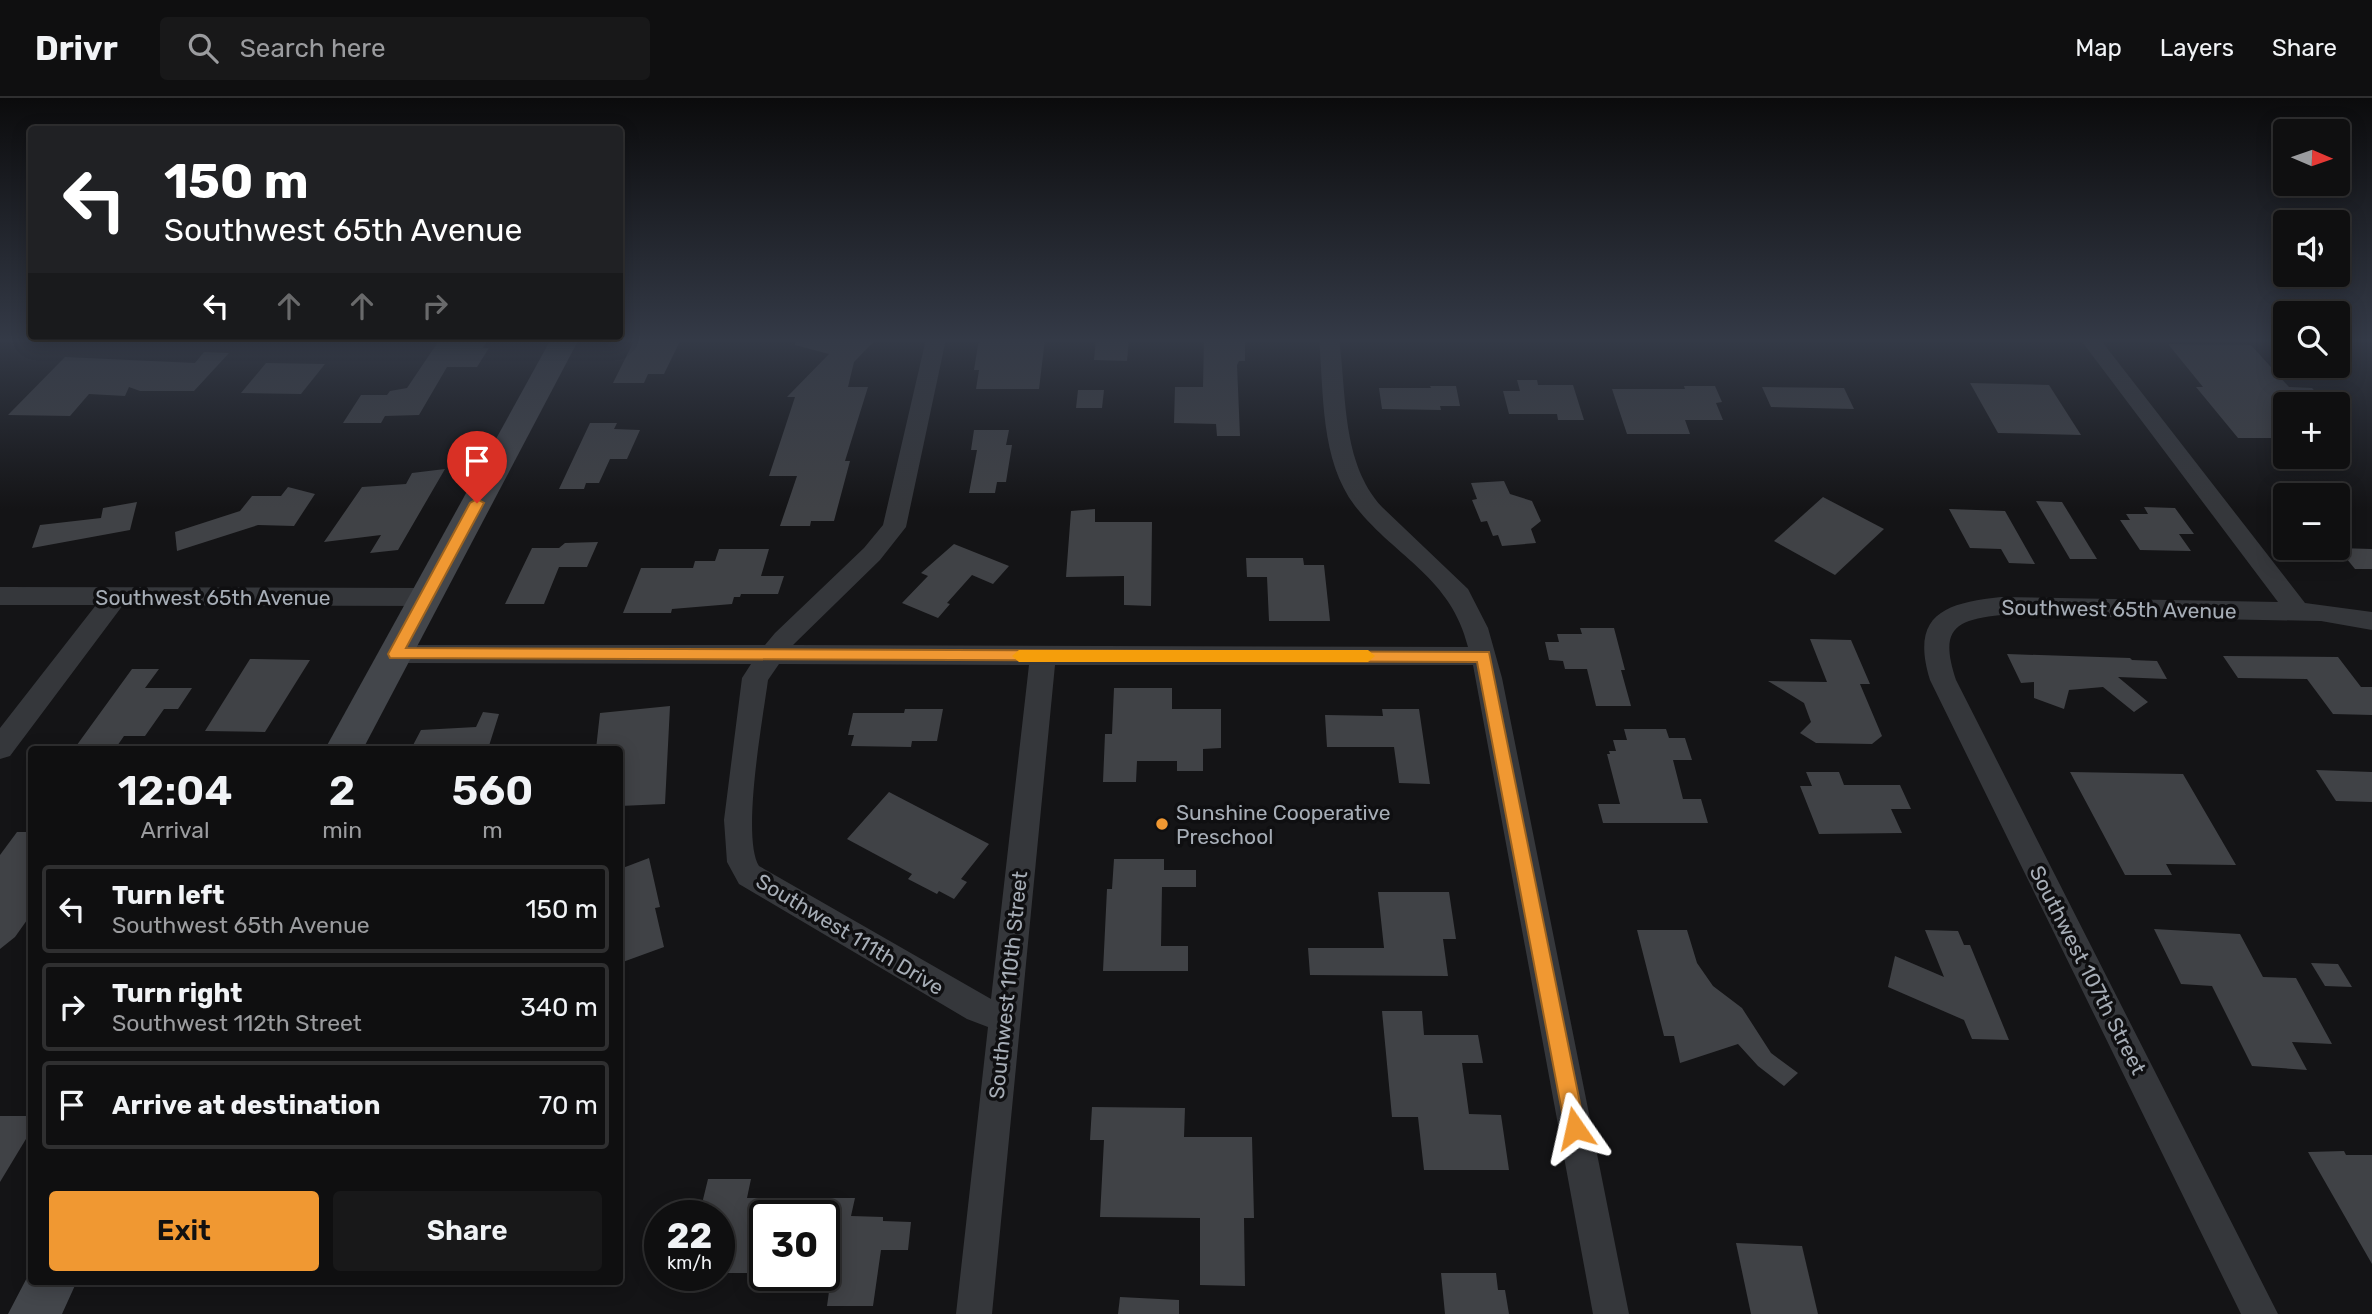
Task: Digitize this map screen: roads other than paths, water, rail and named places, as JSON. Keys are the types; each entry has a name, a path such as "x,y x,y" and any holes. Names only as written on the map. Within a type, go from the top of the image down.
{"main road":[{"path":"346,746 534,396"},
{"path":"34,1314 50,1285"}],"street":[{"name":"Southwest 111th Drive","path":"923,396 894,527 872,554 771,656 755,678 742,782 738,847 741,862 749,875 978,1009 1004,1018"},
{"path":"1335,396 1341,453 1356,488 1374,512 1459,595 1469,610 1484,656 1611,1314"},
{"path":"2133,396 2298,611"},
{"name":"Southwest 65th Avenue","path":"0,596 426,597"},
{"path":"0,748 116,597"},
{"name":"Southwest 65th Avenue","path":"1943,624 1954,615 1969,610 2001,606 2298,611 2341,614 2372,621"},
{"name":"Southwest 107th Street","path":"1943,624 1936,632 1933,643 1942,680 2260,1314"},
{"path":"396,654 1484,656"},
{"name":"Southwest 110th Street","path":"974,1314 1043,656"}],"place":[{"name":"Sunshine Cooperative Preschool","path":"1162,824"}]}
